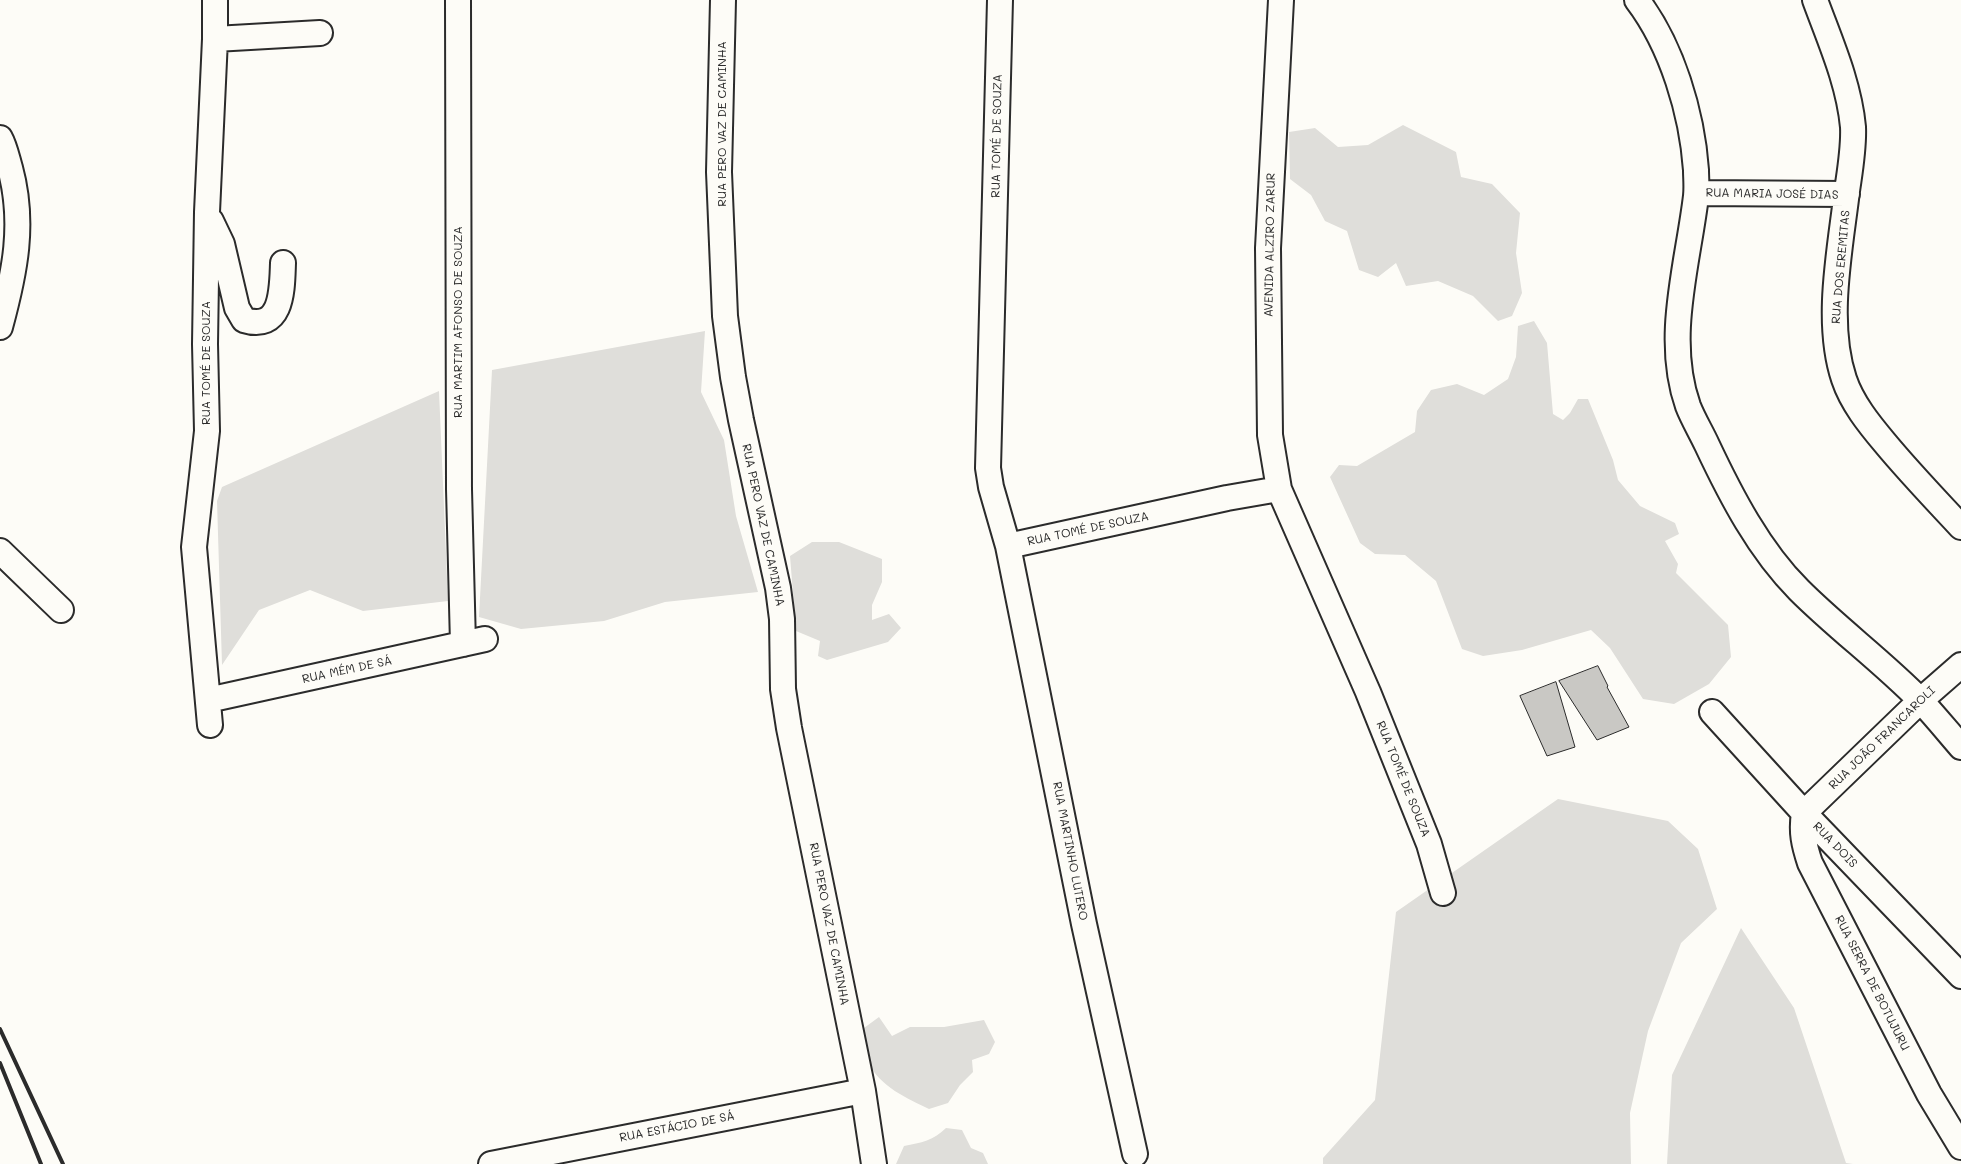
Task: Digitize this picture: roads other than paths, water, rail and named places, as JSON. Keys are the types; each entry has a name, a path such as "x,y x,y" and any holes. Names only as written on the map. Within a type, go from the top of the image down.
{"street":[{"name":"RUA TOMÉ DE SOUZA","path":"210,725 194,547 207,431 205,344 207,212 215,0"},
{"name":"RUA MARTIM AFONSO DE SOUZA","path":"458,0 459,479 474,642"},
{"name":"RUA PERO VAZ DE CAMINHA","path":"723,0 719,172 723,283 730,351 741,420 778,588 782,619 783,689 789,728 863,1091 874,1164"},
{"name":"RUA TOMÉ DE SOUZA","path":"1000,0 988,468 991,487 1008,546 1227,498 1279,489 1368,692 1429,844 1443,893"},
{"name":"AVENIDA ALZIRO ZARUR","path":"1279,489 1270,435 1268,248 1281,0"},
{"path":"1637,0 1646,12 1669,58 1684,98 1692,132 1697,193 1679,312 1678,363 1688,405 1716,464 1748,522 1770,555 1798,589 1920,700 1961,747"},
{"name":"RUA DOS EREMITAS","path":"1815,0 1843,75 1853,127 1852,156 1838,260 1835,305 1836,345 1844,380 1863,416 1898,458 1961,527"},
{"path":"215,39 320,33"},
{"path":"0,138 13,179 17,210 18,243 11,288 0,327"},
{"name":"RUA MARIA JOSÉ DIAS","path":"1697,193 1847,194"},
{"path":"207,212 222,244 237,308 244,320 255,323 264,321 276,312 281,295 283,263"},
{"name":"RUA MARTINHO LUTERO","path":"1008,546 1084,924 1136,1154"},
{"path":"0,551 61,610"},
{"name":"RUA MÉM DE SÁ","path":"208,700 474,642"},
{"name":"RUA JOÃO FRANCAROLI","path":"1804,813 1920,700 1961,664"},
{"name":"RUA DOIS","path":"1712,712 1804,813 1961,976"},
{"name":"RUA SERRA DE BOTUJURU","path":"1804,813 1803,842 1810,863 1929,1094 1961,1147"},
{"name":"RUA ESTÁCIO DE SÁ","path":"491,1164 863,1091"}],"railway":[{"path":"0,1029 63,1164"},
{"path":"0,1063 41,1164"}]}
